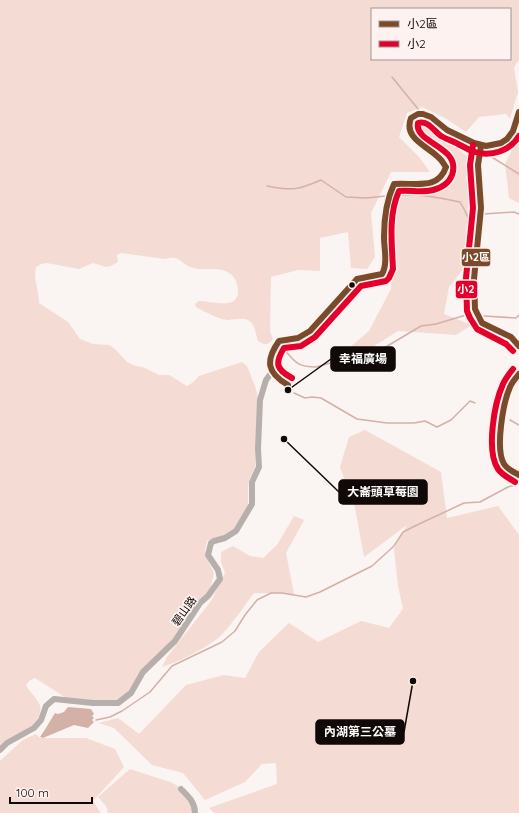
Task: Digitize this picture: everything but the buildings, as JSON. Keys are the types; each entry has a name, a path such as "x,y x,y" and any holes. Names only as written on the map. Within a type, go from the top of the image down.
{"street":[{"path":"519,112 512,132 505,142 488,147 481,146 478,165 481,208 474,279 475,309 482,323 511,337 519,346"},
{"name":"碧山路","path":"0,750 8,743 34,728 41,720 46,706 54,699 93,703 118,703 131,693 143,672 175,641 192,615 220,579 218,570 208,554 210,543 225,538 236,531 252,504 252,482 259,467 258,449 261,396 266,380 272,372 272,355 279,341 298,338 310,331 357,279 382,274 385,269 384,225 388,193 394,184 407,182 434,182 440,179 445,173 446,167 440,158 417,142 413,137 409,122 411,118 418,113 431,116 445,129 481,146"},
{"path":"519,374 509,390 505,402 500,448 501,459 504,465 519,475"},
{"path":"181,789 190,798 195,813"}],"shaded area":[{"path":"0,0 519,0 519,59 514,68 518,92 510,119 506,114 479,117 466,132 445,118 422,107 407,113 399,137 419,157 430,172 391,172 371,213 375,257 367,269 351,268 348,232 320,238 320,271 298,270 271,277 270,331 273,339 268,344 258,341 250,321 243,319 227,320 216,317 197,308 195,305 199,301 224,303 235,300 238,289 236,282 231,274 225,271 193,268 174,258 165,259 121,253 117,255 118,262 106,267 93,263 79,269 47,263 36,267 35,276 39,303 68,322 80,339 93,344 109,345 115,349 127,362 145,368 159,375 169,375 187,386 199,376 242,362 247,366 255,386 258,397 259,412 255,468 249,480 248,507 232,532 225,536 207,541 205,555 214,573 210,590 182,628 130,691 115,702 68,699 35,678 29,681 26,685 40,706 40,713 32,725 19,736 0,748"},
{"path":"420,123 447,140 468,157 473,209 468,263 449,287 444,314 472,325 456,335 398,331 352,360 335,360 369,331 391,289 396,219 395,194 399,189 438,189 448,176 451,157 415,130"},
{"path":"519,135 519,203 509,198 505,164"},
{"path":"365,430 441,472 447,518 498,506 519,535 519,813 214,813 209,808 277,784 276,763 262,764 245,782 205,800 183,773 152,765 114,728 99,723 118,718 139,734 186,685 224,675 245,678 259,652 289,623 318,642 361,621 389,628 403,609 398,586 394,549 407,525 364,557 355,508 340,467 349,437"},
{"path":"294,516 304,520 286,553 294,594 254,593 222,635 191,655 162,667 167,657 211,601 225,573 221,562 221,552 233,546 250,556 263,558 277,545"},
{"path":"68,707 91,709 94,714 92,716 94,718 92,720 94,722 88,728 74,725 43,738 40,737 55,713 58,714 64,712"},
{"path":"36,734 40,738 86,738 115,749 124,767 93,801 101,813 0,813 0,761 23,740"},
{"path":"130,769 178,786 191,797 194,813 108,813 106,806 98,797"}],"waterway":[{"path":"392,77 419,112"},
{"path":"419,115 420,119 455,144 479,153"},
{"path":"483,153 519,174"},
{"path":"267,186 283,189 295,189 321,180 346,197 366,198 386,196"},
{"path":"392,196 426,196 460,202 469,220 476,223 477,217"},
{"path":"483,214 514,212 519,214"},
{"path":"283,348 300,365 316,367 384,348 421,326 436,324 466,315"},
{"path":"484,316 516,318 519,315"},
{"path":"294,393 305,398 321,398 357,419 387,423 414,423 425,421 437,427 451,420 470,401 475,403"},
{"path":"510,420 519,425"},
{"path":"96,720 110,717 122,711 150,692 172,666 222,642 235,631 257,600 271,593 282,593 306,597 320,592 372,566 394,546 403,532 464,503 480,502 508,487 519,484"}],"transit line":[{"name":"小2區","path":"288,385 276,376 270,366 272,355 279,341 298,338 310,331 357,279 382,274 385,266 385,216 387,203 394,184 424,184 431,182 437,180 442,175 446,167 439,158 417,141 413,136 409,125 411,118 418,114 423,114 431,117 447,130 474,143 486,146 501,143 507,139 513,131 519,112"},
{"name":"小2","path":"292,378 283,372 279,366 279,358 284,348 301,346 315,337 361,286 386,281 389,278 393,269 393,210 399,191 433,190 444,185 451,178 453,165 450,158 445,151 423,136 419,130 418,123 422,122 428,124 443,137 475,152 487,154 500,152 511,146 519,136"},
{"name":"小2","path":"473,145 470,165 473,208 466,278 467,311 477,329 506,344 513,351"},
{"name":"小2區","path":"481,146 478,165 481,208 474,279 475,309 482,323 511,337 519,346"},
{"name":"小2","path":"513,369 505,380 497,403 494,415 492,451 494,461 498,469 515,482"},
{"name":"小2區","path":"519,374 512,383 507,394 500,437 501,457 504,464 519,475"}],"place":[{"name":"幸福廣場","path":"288,390"},
{"name":"大崙頭草莓園","path":"284,439"},
{"name":"內湖第三公墓","path":"413,681"}]}
